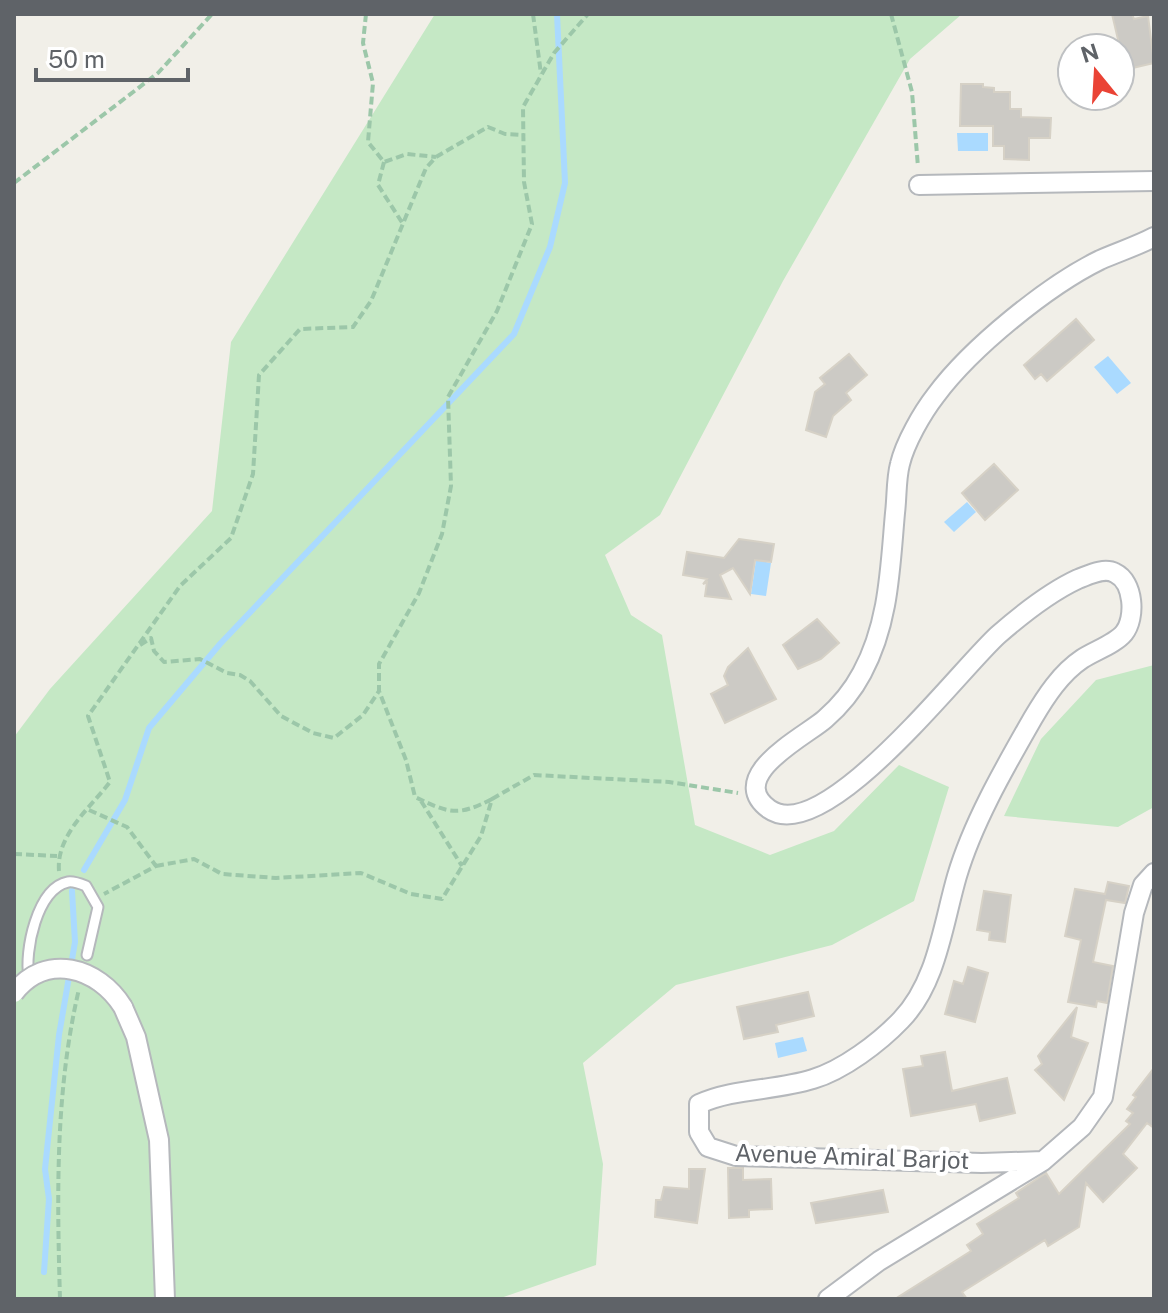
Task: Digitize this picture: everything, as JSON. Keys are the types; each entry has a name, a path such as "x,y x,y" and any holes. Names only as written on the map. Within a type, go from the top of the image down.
{"street":[{"path":"919,185 1154,181"},
{"path":"758,794 757,782 767,761 822,722 863,672 886,612 900,463 931,401 955,370 1020,313 1096,262 1154,237"},
{"name":"Avenue Amiral Barjot","path":"758,794 766,807 780,814 817,809 836,797 899,738 998,635 1060,588 1105,570 1119,573 1132,608 1124,633 1070,667 1033,718 963,860 943,940 904,1018 858,1055 816,1079 716,1096 699,1104 699,1132 708,1147 736,1156 982,1163 1043,1161"},
{"path":"828,1299 879,1261 1043,1161 1082,1127 1103,1097 1134,913 1143,885 1154,873"},
{"path":"14,993 29,977 49,970 86,972 113,991 123,1007 136,1037 159,1140 165,1299"}],"lane":[{"path":"29,977 26,962 38,908 60,886 69,882 86,886 95,898 97,924 87,955"}],"path":[{"path":"14,183 158,73 212,14"},
{"path":"366,14 363,43 373,83 368,142 384,162"},
{"path":"533,14 541,76"},
{"path":"588,14 554,53 523,107 524,182 532,224 497,311 448,397 451,486 442,534 419,593 379,664 379,691 415,797 444,811 466,813 534,775 669,782 758,794"},
{"path":"891,14 912,92 919,185"},
{"path":"60,886 57,856 73,824 89,810 110,782 88,716 180,586 231,538 253,474 259,375 300,329 353,327 371,301 426,168 436,157 488,127 505,134 524,135"},
{"path":"384,162 407,154 436,157"},
{"path":"384,162 378,185 403,224"},
{"path":"138,646 151,638 154,651 164,662 200,659 227,673 240,675 250,681 281,716 313,733 334,738 363,715 379,691"},
{"path":"420,799 462,866"},
{"path":"95,898 156,866 194,859 222,874 276,878 361,873 411,894 442,899 481,836 492,799"},
{"path":"89,810 127,827 156,866"},
{"path":"14,854 57,856"},
{"path":"60,1299 57,1197 62,1083 87,955"}],"green space":[{"path":"435,14 962,14 910,59 783,281 660,515 605,555 631,615 662,635 695,825 770,855 834,831 899,765 949,787 914,901 832,945 676,985 583,1063 603,1164 596,1265 498,1299 14,1299 14,737 50,689 212,511 231,342"},
{"path":"1154,665 1154,807 1118,827 1004,816 1041,739 1096,680"}],"water":[{"path":"957,133 988,133 988,151 958,151"},
{"path":"1108,356 1131,383 1117,394 1094,367"},
{"path":"967,502 976,512 954,532 944,522"},
{"path":"756,560 771,563 766,596 751,594"},
{"path":"803,1037 807,1051 778,1058 775,1043"}],"building":[{"path":"1112,14 1132,14 1134,19 1148,16 1154,63 1136,67 1136,32 1116,32"},
{"path":"961,84 983,84 983,87 994,88 994,92 1010,92 1010,109 1021,109 1021,117 1051,118 1050,138 1029,138 1029,160 1004,159 1004,146 993,146 993,126 960,126"},
{"path":"1076,319 1094,340 1047,381 1041,374 1035,379 1024,365"},
{"path":"849,354 867,375 846,393 851,400 833,416 826,437 806,430 815,392 825,384 820,378"},
{"path":"994,464 1018,490 985,520 962,493"},
{"path":"739,539 774,544 771,562 755,560 750,594 733,568 720,575 731,599 705,596 707,582 703,584 707,579 683,575 687,552 724,558"},
{"path":"817,619 839,643 821,659 798,669 783,645"},
{"path":"748,648 776,699 725,723 711,694 728,685 724,676 728,667"},
{"path":"1108,882 1129,886 1125,903 1106,900 1093,962 1113,966 1107,1003 1097,1001 1096,1007 1068,1002 1081,940 1065,936 1075,889 1105,894"},
{"path":"984,891 1011,895 1005,942 989,940 990,932 977,930"},
{"path":"968,967 988,973 975,1022 945,1014 954,981 963,984"},
{"path":"808,992 814,1016 776,1025 778,1032 744,1039 737,1007"},
{"path":"1077,1007 1071,1037 1088,1043 1064,1100 1035,1070 1042,1064 1038,1056"},
{"path":"945,1052 952,1091 1007,1078 1015,1113 980,1121 976,1104 911,1116 903,1069 923,1066 921,1056"},
{"path":"1154,1068 1154,1128 1147,1123 1123,1154 1137,1168 1103,1202 1086,1183 1079,1227 1048,1246 1045,1240 962,1292 967,1299 895,1299 971,1251 967,1245 983,1234 977,1224 1019,1198 1016,1193 1046,1173 1059,1194 1130,1124 1126,1121 1133,1113 1127,1109 1136,1097 1133,1095"},
{"path":"728,1168 743,1168 743,1180 771,1179 772,1209 749,1210 749,1217 729,1218"},
{"path":"689,1169 705,1169 697,1223 655,1217 656,1200 661,1200 664,1187 689,1189"},
{"path":"883,1190 888,1212 816,1223 811,1203"}],"waterway":[{"path":"84,870 125,800 149,728 220,644 514,334 550,247 565,183 557,14"},
{"path":"44,1272 49,1199 45,1169 59,1035 75,942 72,891"}]}
